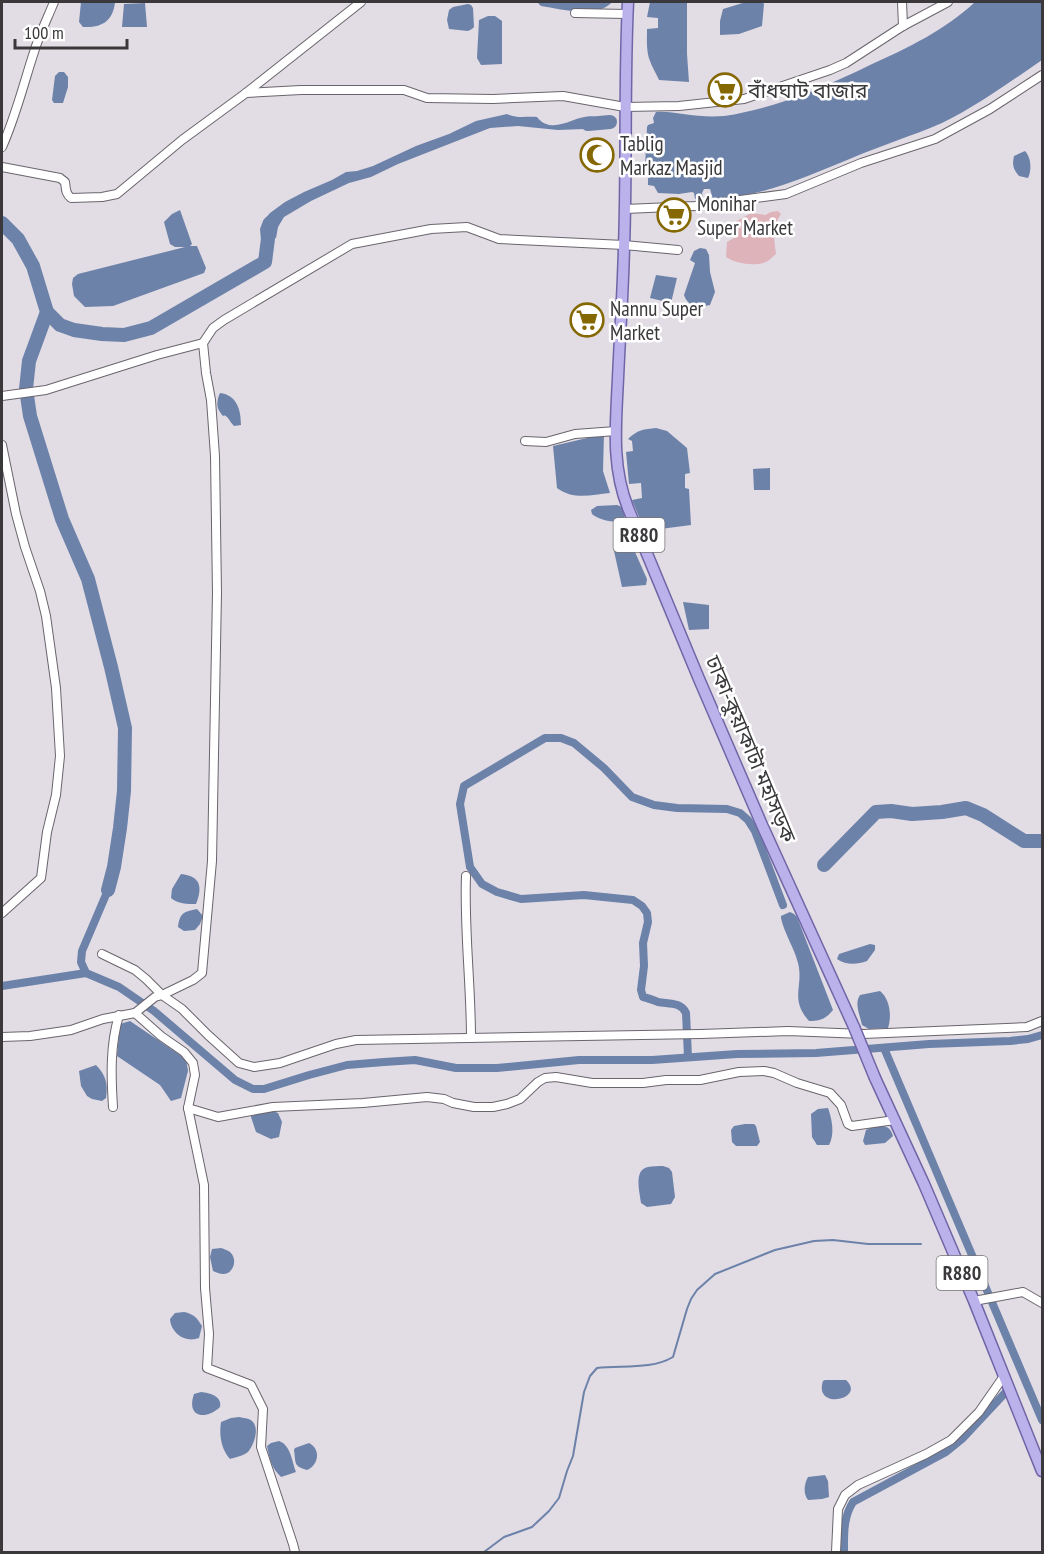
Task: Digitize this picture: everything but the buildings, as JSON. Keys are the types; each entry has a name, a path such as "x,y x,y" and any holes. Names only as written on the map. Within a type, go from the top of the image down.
{"main road":[{"name":"ঢাকা-কুয়াকাটা মহাসড়ক","path":"628,2 624,245 616,431 617,463 622,494 762,825 854,1027 974,1301 1042,1471"}],"street":[{"path":"2,147 13,122 36,48 54,2"},
{"path":"2,167 60,178 65,182 67,195 71,198 117,194 182,140 246,93 361,2"},
{"path":"902,2 903,26"},
{"path":"246,93 301,90 404,90 427,98 493,99 563,96 625,107 679,106 744,99 846,63 903,26 948,2"},
{"path":"575,13 627,14"},
{"path":"625,209 695,206 786,194 861,162 935,138 990,109 1042,75"},
{"path":"2,1037 30,1036 71,1030 103,1019 135,1013 159,996 193,980 202,973 212,861 217,593 215,456 211,400 203,343 213,328 352,244 431,229 467,227 499,239 678,250"},
{"path":"5,396 46,390 203,343"},
{"path":"525,441 546,442 575,434 616,431"},
{"path":"2,445 16,514 46,616 56,688 60,756 56,795 47,832 41,878 2,913"},
{"path":"466,876 465,915 471,1038"},
{"path":"102,954 135,970 146,979 159,996 182,1009 239,1063 254,1067 280,1063 336,1044 356,1041 788,1031 863,1034 1027,1027 1042,1021"},
{"path":"135,1013 161,1036 184,1052 193,1063 195,1075 188,1108 204,1185 205,1288 209,1334 207,1368 251,1385 263,1409 261,1447 295,1552"},
{"path":"113,1107 112,1058 119,1015"},
{"path":"188,1108 218,1116 273,1107 363,1103 427,1097 474,1107 493,1107 513,1101 545,1078 556,1077 592,1083 643,1083 700,1080 739,1071 764,1071 831,1093 841,1105 848,1124 852,1126 895,1120"},
{"path":"974,1301 1023,1292 1042,1303"},
{"path":"836,1552 838,1509 845,1495 858,1485 951,1440 979,1412 1004,1376"}],"shaded area":[{"path":"778,211 781,214 775,228 776,254 768,261 753,264 726,257 727,242 736,237 738,230 735,222 751,213 765,215"}],"water":[{"path":"81,2 115,2 109,19 101,25 83,27 79,22"},
{"path":"537,2 612,2 598,10 578,12 541,6"},
{"path":"650,2 687,2 689,82 659,80 653,68 648,53 647,29 658,28 658,18 647,17"},
{"path":"746,2 764,4 762,26 739,34 720,35 723,9"},
{"path":"975,2 1042,2 1042,60 955,116 931,128 767,190 713,199 710,189 704,189 703,198 695,199 692,192 658,193 654,186 648,185 648,178 653,176 652,169 645,167 647,127 654,123 653,118 656,112 724,116 762,108 799,96 835,82 912,45 939,30"},
{"path":"145,3 147,27 122,27 124,4"},
{"path":"468,4 473,8 474,27 468,31 449,29 447,20 449,10"},
{"path":"495,16 502,21 502,64 481,65 477,58 479,20"},
{"path":"59,72 64,72 68,77 68,87 63,103 54,103 52,100 55,76"},
{"path":"507,114 518,117 537,117 553,125 594,117 606,121 606,125 558,130 518,126 490,128 371,177 349,183 311,201 284,217 278,227 276,238 261,240 260,229 270,213 304,192 346,172 373,166 476,121"},
{"path":"1025,151 1030,164 1028,178 1019,176 1013,164 1014,156"},
{"path":"180,210 192,244 190,246 197,246 206,268 204,273 113,306 85,307 74,296 73,278 78,274 185,247 175,247 170,244 164,222"},
{"path":"700,248 706,249 709,255 715,292 710,305 694,306 684,295 695,263 690,260 694,251"},
{"path":"656,275 677,278 671,303 650,298"},
{"path":"220,393 226,394 237,404 241,425 234,426 220,412 217,403"},
{"path":"656,428 667,431 687,448 690,473 685,474 685,488 689,489 691,525 645,531 632,500 642,498 641,483 629,484 626,452 633,451 632,441 628,439 631,436 641,430"},
{"path":"604,434 603,471 610,493 576,495 557,488 553,446"},
{"path":"770,468 770,490 754,490 753,469"},
{"path":"617,505 625,511 625,516 621,520 605,520 592,514 591,510 597,506"},
{"path":"619,546 630,546 635,552 647,579 646,585 622,587 614,551"},
{"path":"683,602 709,605 709,629 689,630"},
{"path":"181,874 192,877 198,883 199,892 196,904 180,903 171,898 172,889"},
{"path":"197,909 203,916 195,930 184,931 178,927 183,914"},
{"path":"790,912 797,917 833,1010 820,1020 809,1021 798,999 798,963 781,918"},
{"path":"870,944 875,945 875,950 867,961 851,964 837,959 839,954"},
{"path":"880,991 886,998 889,1008 888,1028 869,1029 862,1025 858,998 860,995"},
{"path":"130,1021 186,1059 188,1071 181,1098 171,1101 160,1085 117,1056 120,1024"},
{"path":"96,1065 102,1072 106,1084 106,1098 102,1101 87,1096 81,1086 79,1071"},
{"path":"828,1108 832,1126 831,1141 829,1145 817,1145 812,1137 811,1114 818,1109"},
{"path":"270,1110 278,1113 282,1122 279,1137 271,1139 256,1132 251,1117"},
{"path":"745,1124 756,1126 760,1142 757,1146 736,1146 732,1142 731,1130 734,1126"},
{"path":"874,1126 888,1128 893,1136 885,1143 865,1145 863,1141 866,1130"},
{"path":"663,1166 672,1172 675,1197 671,1204 647,1207 641,1203 638,1182 640,1172 648,1167"},
{"path":"221,1248 230,1252 234,1258 234,1266 230,1272 223,1274 213,1271 210,1257 212,1249"},
{"path":"184,1312 195,1317 202,1326 199,1338 184,1338 173,1329 170,1319 175,1313"},
{"path":"825,1380 846,1380 851,1387 850,1392 845,1397 831,1399 825,1396 822,1390"},
{"path":"201,1392 217,1398 220,1407 203,1415 195,1412 192,1402 194,1394"},
{"path":"239,1417 252,1421 256,1428 255,1436 248,1452 230,1459 221,1442 221,1422"},
{"path":"279,1441 289,1450 296,1472 281,1477 271,1463 267,1446"},
{"path":"309,1443 315,1449 317,1457 314,1465 307,1470 297,1465 294,1450"},
{"path":"825,1475 828,1481 829,1497 808,1500 805,1489 808,1477"}],"waterway":[{"path":"588,124 610,122"},
{"path":"2,223 18,239 33,266 47,312 29,361 26,389 30,416 62,519 88,579 125,728 124,791 114,867 108,890"},
{"path":"47,312 60,325 74,330 124,335 151,328 265,262 270,223"},
{"path":"688,1057 684,1009 678,1005 643,997 641,990 644,966 643,943 648,922 647,913 642,906 633,900 584,895 521,899 497,892 482,884 470,867 460,804 464,786 545,738 561,738 574,743 604,768 632,797 654,805 727,809 740,813 755,831 783,905"},
{"path":"824,865 876,812 891,811 912,814 966,808 983,815 1024,841 1042,841"},
{"path":"108,890 82,951 81,962 86,973 119,987 154,1011 235,1080 253,1089 264,1089 347,1065 384,1062 415,1060 456,1068 497,1068 579,1060 652,1060 737,1054 816,1053 929,1044 1010,1041 1042,1035"},
{"path":"2,986 86,973"},
{"path":"884,1048 1042,1420"},
{"path":"484,1552 504,1537 532,1527 559,1498 573,1456 584,1392 590,1376 597,1368 655,1364 673,1357 691,1299 697,1290 715,1274 775,1250 814,1241 921,1244"},
{"path":"844,1552 846,1520 853,1502 946,1452 962,1439 1005,1393"}],"place":[{"name":"বাঁধঘাট বাজার","path":"725,90"},
{"name":"Tablig Markaz Masjid","path":"597,155"},
{"name":"Monihar Super Market","path":"674,215"},
{"name":"Nannu Super Market","path":"587,320"}]}
